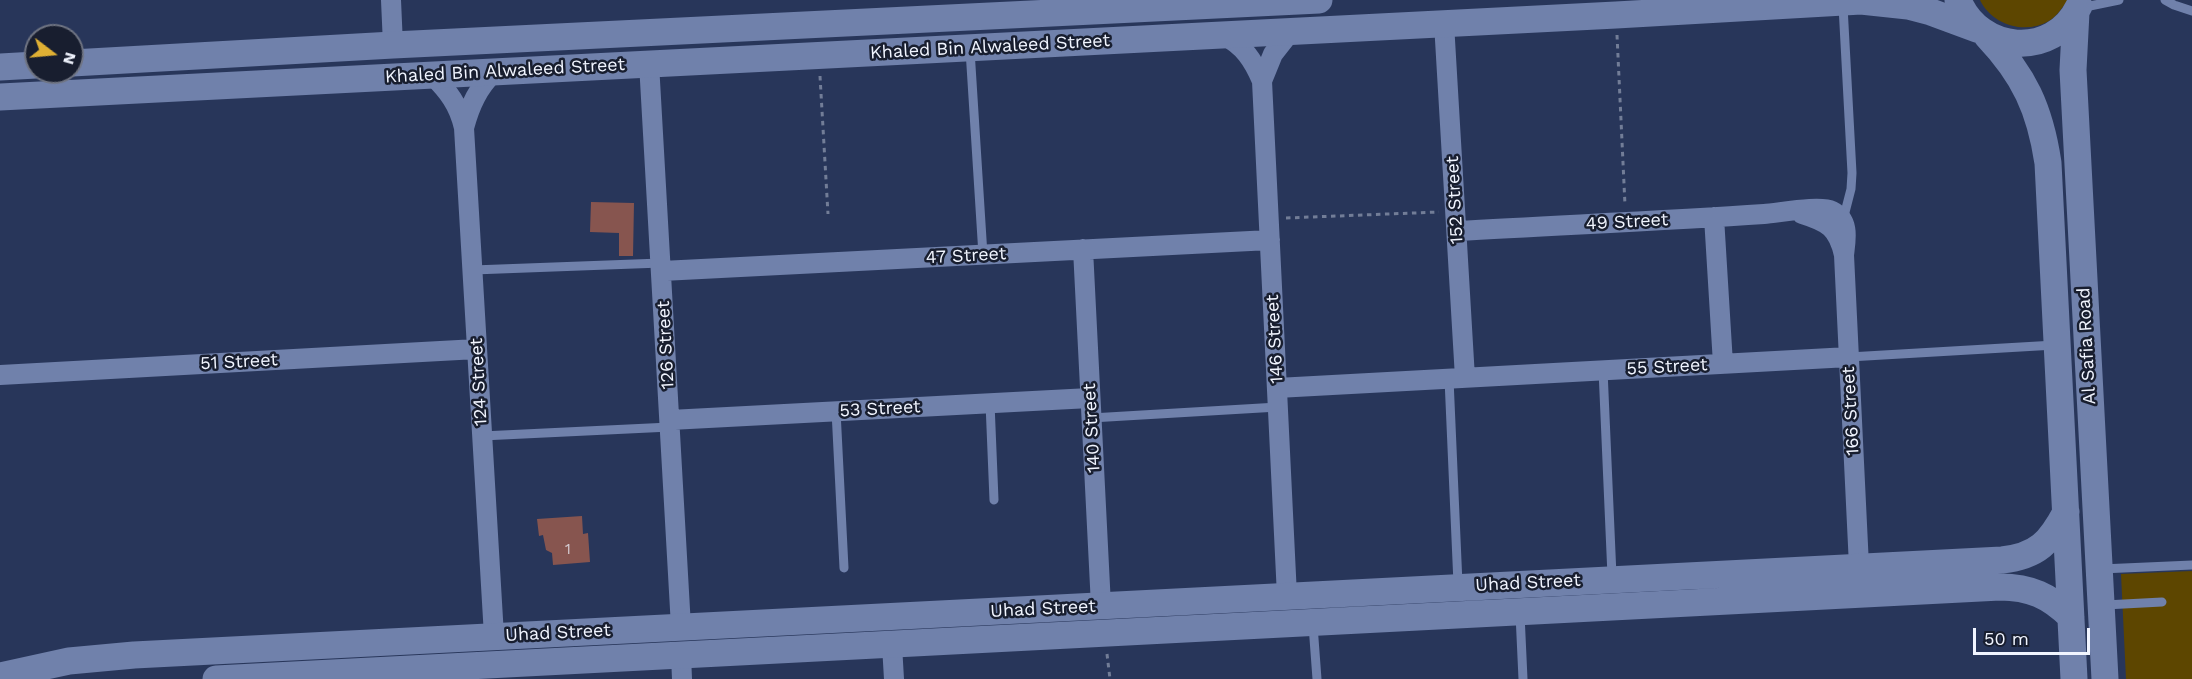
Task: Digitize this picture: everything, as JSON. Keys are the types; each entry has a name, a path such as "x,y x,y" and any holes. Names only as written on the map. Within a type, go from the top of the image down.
{"main road":[{"name":"Khaled Bin Alwaleed Street","path":"84,62 873,22 922,10 1319,0"},
{"name":"Khaled Bin Alwaleed Street","path":"0,97 1444,23 1552,9 1616,15 1843,0 1885,2 1908,6 1931,12 2011,43 2036,42 2065,25 2078,7"},
{"name":"Al Safia Road","path":"1958,0 1963,12 2006,56 2022,80 2035,106 2044,134 2048,163 2074,679"},
{"name":"Al Safia Road","path":"2078,7 2073,70 2105,679"},
{"path":"873,22 864,37 865,43 873,53"},
{"path":"825,56 839,45 840,39 838,33 829,24"},
{"path":"0,67 24,66"},
{"name":"Uhad Street","path":"2,674 101,657 2002,560 2031,553 2044,545 2054,534 2066,512"},
{"path":"1948,562 1956,572 1956,579 1949,590"},
{"path":"1529,611 1536,582"},
{"name":"Uhad Street","path":"216,679 682,667 708,653 2016,587 2046,596 2071,617"},
{"path":"1180,602 1190,611 1191,617 1185,629"},
{"path":"694,626 701,630 699,643 708,653"},
{"path":"242,649 243,678"}],"street":[{"path":"391,0 393,45"},
{"name":"152 Street","path":"1444,23 1456,231 1457,378"},
{"name":"146 Street","path":"1262,81 1273,54 1291,31"},
{"name":"146 Street","path":"1223,35 1237,42 1248,53 1262,81 1287,597"},
{"name":"126 Street","path":"649,63 670,424 694,626"},
{"name":"124 Street","path":"464,128 474,96 495,71"},
{"name":"124 Street","path":"432,75 454,99 461,113 464,128 494,636"},
{"path":"1797,212 1826,209 1839,215 1843,220"},
{"name":"166 Street","path":"1797,212 1822,221 1831,227 1838,235 1844,255"},
{"name":"49 Street","path":"1456,231 1797,212"},
{"path":"1714,217 1723,364"},
{"name":"166 Street","path":"1843,220 1846,234 1844,255 1859,566"},
{"name":"47 Street","path":"661,267 983,255 1270,240"},
{"name":"140 Street","path":"1083,249 1101,606"},
{"name":"51 Street","path":"0,375 477,349"},
{"name":"55 Street","path":"1277,398 1457,378 1849,357"},
{"name":"53 Street","path":"670,424 836,411 1090,398"},
{"path":"892,645 894,679"}],"lane":[{"path":"1843,0 1852,173 1851,189 1843,220"},
{"path":"2078,7 2119,0"},
{"path":"2165,0 2192,11"},
{"path":"970,48 983,255"},
{"path":"473,270 661,267"},
{"name":"55 Street","path":"1849,357 2058,345"},
{"path":"1603,370 1613,579"},
{"path":"1457,378 1458,586"},
{"path":"1091,418 1277,398"},
{"path":"990,403 994,500"},
{"path":"836,411 844,568"},
{"path":"482,436 670,424"},
{"path":"2099,569 2192,565"},
{"path":"2101,605 2162,602"},
{"path":"1523,679 1529,611"},
{"path":"1313,622 1317,679"}],"path":[{"path":"1616,15 1626,222"},
{"path":"825,56 828,214"},
{"path":"1269,218 1455,211"},
{"path":"1105,634 1110,679"}],"shaded area":[{"path":"1980,0 2068,0 2049,21 2040,25 2020,27 1992,16"},
{"path":"2192,571 2192,679 2126,679 2121,574"}],"building":[{"path":"591,202 634,203 633,256 619,256 619,233 590,232"},
{"path":"582,516 583,534 588,533 590,562 553,565 552,553 546,550 543,535 539,536 537,519"}]}
